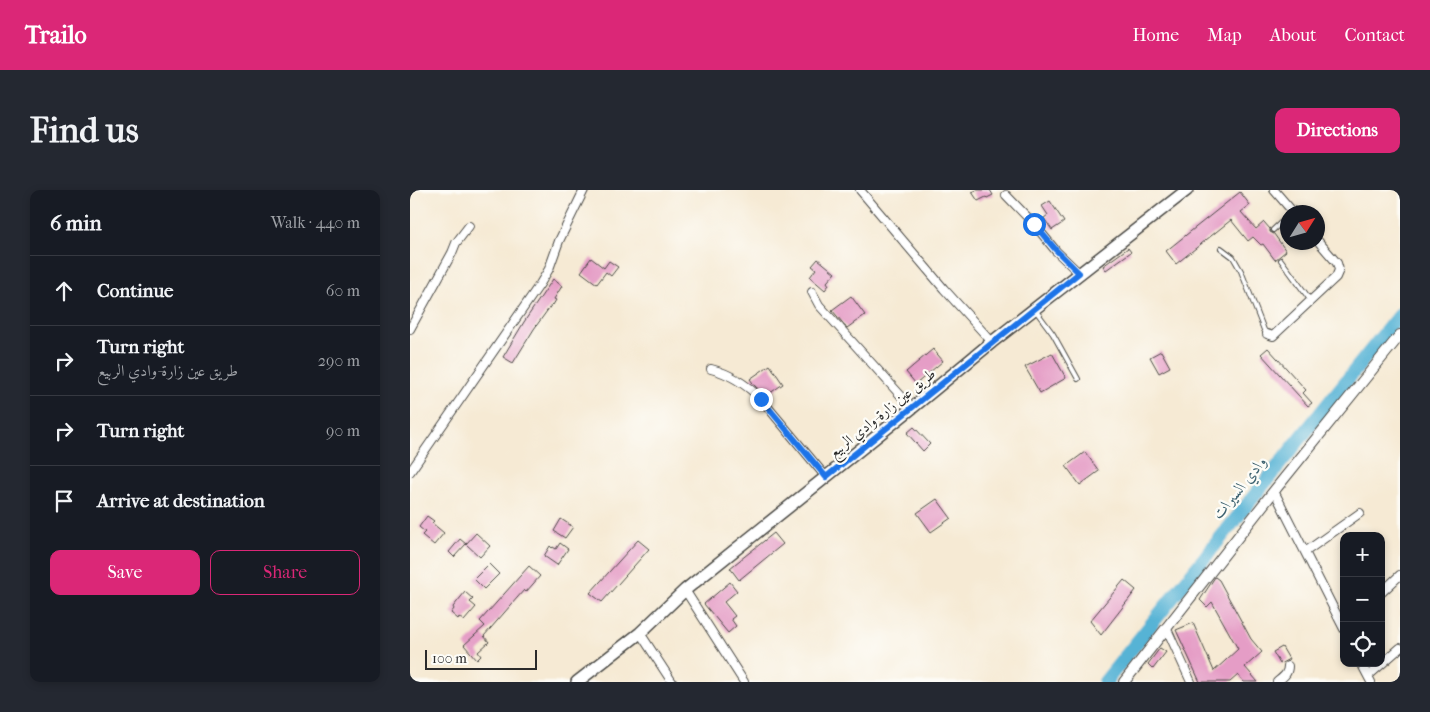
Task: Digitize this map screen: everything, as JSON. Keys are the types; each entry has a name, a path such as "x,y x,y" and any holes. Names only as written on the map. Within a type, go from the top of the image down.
{"main road":[{"name":"طريق عين زارة-وادي الربيع","path":"577,682 640,633 685,590 992,342 1184,191"},
{"path":"1124,682 1274,491 1398,342"}],"street":[{"path":"410,472 549,270 559,241 584,190"},
{"path":"860,190 992,342"},
{"path":"1274,190 1285,205"},
{"path":"1006,195 1079,273"},
{"path":"410,329 450,258 456,243 469,226"},
{"path":"1267,334 1273,336 1336,277 1339,270 1337,263 1325,248"},
{"path":"812,292 819,306 912,408"},
{"path":"711,369 721,371 750,388 826,477"},
{"path":"1274,491 1341,622"},
{"path":"1305,552 1360,512"},
{"path":"1385,589 1400,575"},
{"path":"685,590 744,682"},
{"path":"1166,627 1191,682"},
{"path":"640,633 672,682"},
{"path":"1363,667 1369,679 1400,648"},
{"path":"1277,682 1286,675 1288,666"}],"lane":[{"path":"1273,230 1280,223"},
{"path":"1221,248 1232,257 1241,271 1267,334"},
{"path":"1281,260 1311,301"},
{"path":"1034,309 1053,334 1078,380"}],"building":[{"path":"990,190 993,195 978,201 972,192"},
{"path":"1240,192 1250,205 1241,212 1256,229 1264,222 1280,242 1280,250 1286,251 1275,260 1263,244 1261,245 1253,237 1248,241 1231,220 1176,264 1166,251"},
{"path":"1050,201 1064,222 1052,230 1044,218 1048,215 1042,206"},
{"path":"1128,248 1131,252 1106,270 1103,266"},
{"path":"591,258 604,268 609,261 618,267 611,276 606,272 597,284 581,272"},
{"path":"818,259 835,273 827,282 829,285 825,290 810,277 816,269 812,266"},
{"path":"553,279 562,286 554,299 556,300 534,329 513,363 503,357"},
{"path":"851,296 865,315 847,328 832,310"},
{"path":"1268,348 1306,390 1303,393 1312,403 1308,406 1261,354"},
{"path":"933,349 943,361 916,384 906,372"},
{"path":"1161,351 1170,367 1159,373 1150,357"},
{"path":"1052,353 1066,378 1040,393 1025,367"},
{"path":"770,365 783,384 766,396 750,379"},
{"path":"914,427 930,444 923,451 907,433"},
{"path":"1085,452 1099,471 1080,485 1066,466"},
{"path":"937,499 951,518 931,532 917,513"},
{"path":"427,516 444,533 434,545 422,535 425,532 419,527"},
{"path":"561,519 573,527 565,538 554,531"},
{"path":"476,533 490,546 480,557 466,544"},
{"path":"774,533 783,544 739,580 730,568"},
{"path":"460,539 466,544 454,557 449,552"},
{"path":"638,540 649,549 602,602 590,593"},
{"path":"560,543 568,549 557,565 544,556 550,546 556,549"},
{"path":"489,564 499,574 484,589 474,579"},
{"path":"529,566 540,576 526,592 524,590 484,636 489,642 478,652 481,656 477,660 464,645 485,626 480,621"},
{"path":"1215,577 1219,580 1251,639 1262,652 1245,667 1258,682 1244,682 1238,675 1230,682 1200,682 1176,630 1193,623 1214,671 1238,649 1212,602 1207,607 1200,600"},
{"path":"1124,580 1136,590 1101,635 1090,621"},
{"path":"730,582 737,591 724,602 735,616 731,619 736,626 728,633 704,604"},
{"path":"465,592 473,599 470,602 476,607 464,621 451,613 454,609 453,607"},
{"path":"1282,647 1289,659 1280,664 1273,652"},
{"path":"1160,648 1166,652 1153,669 1148,664"}],"waterway":[{"name":"وادي السيرات","path":"1105,682 1400,314"}],"route":[{"path":"761,399 826,477 1079,273 1034,224"}]}
